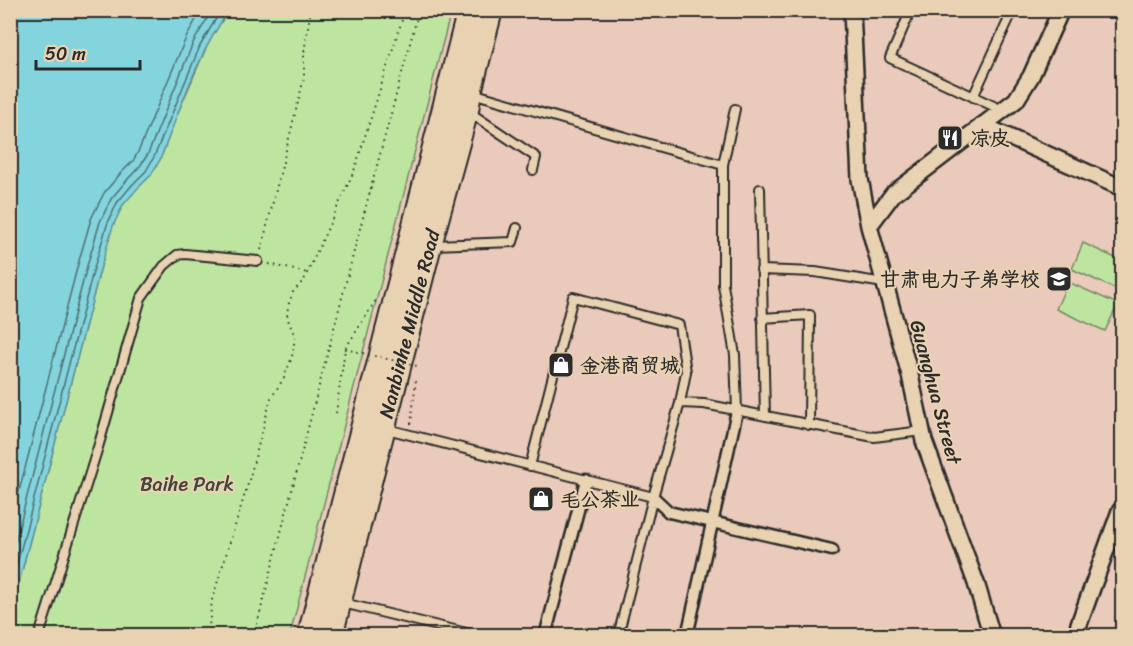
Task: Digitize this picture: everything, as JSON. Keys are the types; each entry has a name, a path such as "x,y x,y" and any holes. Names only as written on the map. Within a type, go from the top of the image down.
{"highway":[{"name":"Nanbinhe Middle Road","path":"330,636 429,245 461,101 470,10"},
{"name":"Nanbinhe Middle Road","path":"310,636 461,101 490,10"}],"street":[{"name":"Guanghua Street","path":"852,10 860,179 869,226 910,375 924,441 976,583 992,636"},
{"path":"869,226 893,194 1016,100 1031,76 1061,10"},
{"path":"982,125 1122,188"},
{"path":"687,636 737,411"},
{"path":"545,636 586,480"},
{"path":"652,497 669,512 832,550"},
{"path":"1077,636 1079,624 1120,511"}],"lane":[{"path":"911,10 890,58 1002,110"},
{"path":"973,97 1013,10"},
{"path":"461,101 723,165"},
{"path":"461,101 536,157 533,170"},
{"path":"735,109 723,165 723,285 735,356 737,411"},
{"path":"760,189 765,416"},
{"path":"429,245 513,242 517,228"},
{"path":"39,636 99,444 141,298 164,266 177,255 258,261"},
{"path":"762,270 815,272 884,283"},
{"path":"530,466 573,297 680,325 686,372 680,403 652,497 618,636"},
{"path":"762,318 810,315 809,425"},
{"path":"680,403 704,404 874,437 922,431"},
{"path":"383,428 652,497"},
{"path":"338,602 479,636"}],"path":[{"path":"307,273 258,261 304,78 304,52 310,15 313,10"},
{"path":"211,636 209,626 212,600 248,484 271,398 284,378 292,357 295,337 287,317 288,306 293,292 304,280 354,171 404,10"},
{"path":"254,636 419,10"},
{"path":"336,414 345,349 378,296"},
{"path":"345,349 417,366"},
{"path":"410,435 416,378"}],"green space":[{"name":"Baihe Park","path":"229,10 451,11 290,635 11,636 11,606 112,229 125,202 151,175 206,48"},
{"path":"1083,243 1122,261 1122,292 1072,269"},
{"path":"1068,282 1118,304 1105,331 1056,309"}],"water":[{"path":"11,10 229,11 199,64 160,160 151,175 123,205 113,226 11,606"}],"place":[{"name":"凉皮","path":"950,138"},
{"name":"甘肃电力子弟学校","path":"1059,279"},
{"name":"金港商贸城","path":"561,365"},
{"name":"毛公茶业","path":"541,499"}]}
